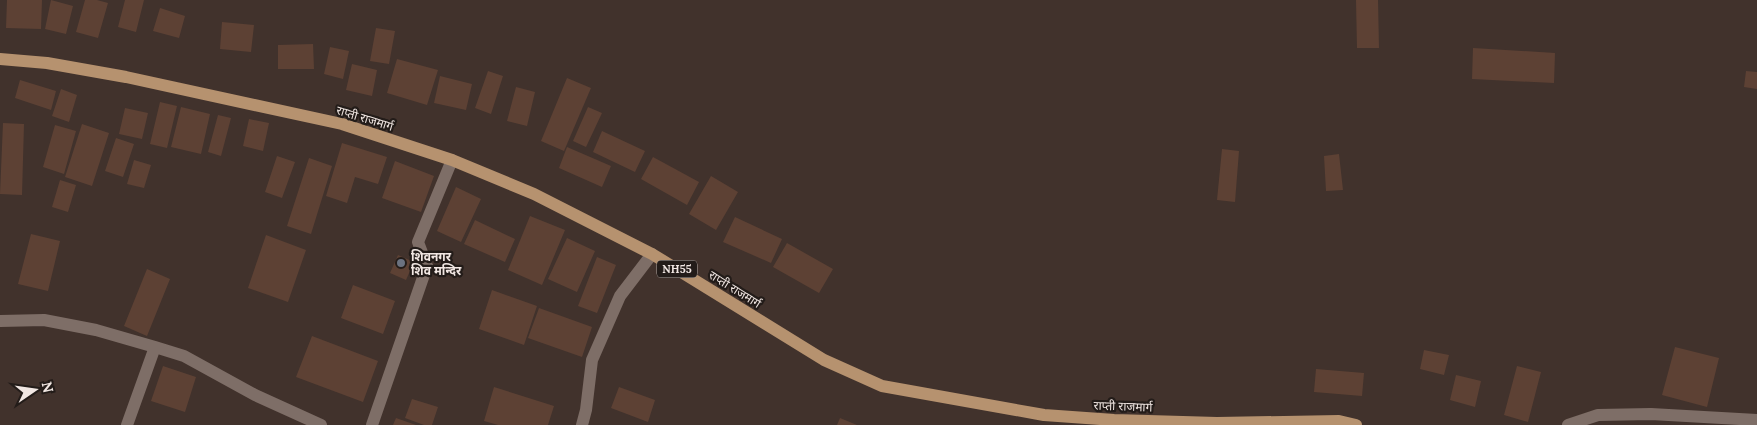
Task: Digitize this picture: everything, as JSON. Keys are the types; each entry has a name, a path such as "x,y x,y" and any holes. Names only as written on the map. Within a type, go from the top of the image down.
{"main road":[{"name":"राप्ती राजमार्ग","path":"0,60 47,63 126,77 332,122 452,160 534,194 652,254 824,360 882,386 1044,415 1114,420 1217,422 1339,421 1356,425"}],"street":[{"path":"372,425 427,266 418,242 452,160"},
{"path":"582,425 586,410 592,360 620,296 652,254"},
{"path":"0,322 44,320 96,330 184,356 255,395 321,425"},
{"path":"127,425 155,347"},
{"path":"1568,425 1598,414 1651,414 1757,420"}],"building":[{"path":"7,0 42,0 41,29 6,28"},
{"path":"51,0 73,6 66,34 45,29"},
{"path":"85,0 97,0 108,3 98,38 76,32"},
{"path":"125,0 144,0 136,32 118,27"},
{"path":"1356,0 1378,0 1379,48 1357,48"},
{"path":"160,8 185,16 179,38 153,31"},
{"path":"222,22 254,25 251,52 220,49"},
{"path":"376,28 395,31 389,64 370,61"},
{"path":"313,44 314,69 278,69 278,45"},
{"path":"330,47 349,51 343,79 324,74"},
{"path":"1473,48 1555,53 1554,83 1472,79"},
{"path":"397,59 438,70 427,105 387,93"},
{"path":"352,64 377,70 372,96 346,90"},
{"path":"488,71 503,76 491,114 475,108"},
{"path":"1746,71 1757,72 1757,89 1744,87"},
{"path":"440,76 472,84 466,110 434,103"},
{"path":"567,78 591,88 564,151 541,141"},
{"path":"20,80 56,91 51,110 15,98"},
{"path":"516,87 535,92 527,126 507,121"},
{"path":"61,89 77,95 69,122 52,116"},
{"path":"160,102 177,106 167,148 150,144"},
{"path":"181,107 210,114 201,154 171,147"},
{"path":"588,107 602,113 586,147 573,141"},
{"path":"125,108 148,113 142,139 119,134"},
{"path":"218,115 231,118 221,156 208,152"},
{"path":"249,119 269,123 263,151 243,146"},
{"path":"3,123 24,124 22,195 0,194"},
{"path":"82,124 109,133 92,186 65,177"},
{"path":"55,125 76,131 64,174 43,167"},
{"path":"602,131 645,151 635,172 593,152"},
{"path":"116,138 134,144 123,177 105,171"},
{"path":"342,143 387,157 378,184 355,177 347,203 326,196"},
{"path":"567,147 611,166 602,187 559,168"},
{"path":"1222,149 1239,151 1235,202 1217,200"},
{"path":"1339,154 1343,190 1326,191 1324,156"},
{"path":"277,156 295,162 282,198 265,192"},
{"path":"653,157 699,182 687,205 641,179"},
{"path":"309,158 332,166 311,234 287,226"},
{"path":"134,160 151,165 144,188 127,184"},
{"path":"395,161 434,176 421,212 382,198"},
{"path":"711,176 738,192 716,230 689,214"},
{"path":"60,180 76,185 68,212 52,207"},
{"path":"456,187 481,199 461,242 437,231"},
{"path":"530,216 565,230 542,285 508,270"},
{"path":"735,217 782,239 771,263 723,242"},
{"path":"475,220 515,239 505,262 464,244"},
{"path":"31,234 60,241 48,291 18,284"},
{"path":"266,235 306,250 288,302 248,288"},
{"path":"567,238 595,251 577,292 548,279"},
{"path":"787,243 833,269 819,293 773,267"},
{"path":"398,255 414,262 406,280 390,273"},
{"path":"597,257 616,265 597,313 578,306"},
{"path":"147,269 170,279 147,336 124,326"},
{"path":"353,285 395,301 383,334 341,318"},
{"path":"492,290 537,306 524,345 479,329"},
{"path":"539,308 592,327 582,357 528,338"},
{"path":"312,336 378,361 363,402 296,377"},
{"path":"1675,347 1719,358 1707,407 1662,395"},
{"path":"1424,350 1449,355 1444,375 1420,369"},
{"path":"163,366 196,377 185,412 151,401"},
{"path":"1517,366 1541,372 1528,422 1504,415"},
{"path":"1316,369 1364,373 1362,396 1314,392"},
{"path":"1456,375 1481,381 1475,407 1450,400"},
{"path":"494,387 554,406 548,425 498,425 484,421"},
{"path":"619,387 655,400 648,422 611,408"},
{"path":"412,399 438,407 432,425 424,425 405,418"},
{"path":"396,418 416,425 393,425"},
{"path":"840,418 857,425 837,425"}],"place":[{"name":"शिवनगर शिव मन्दिर","path":"401,263"}]}
